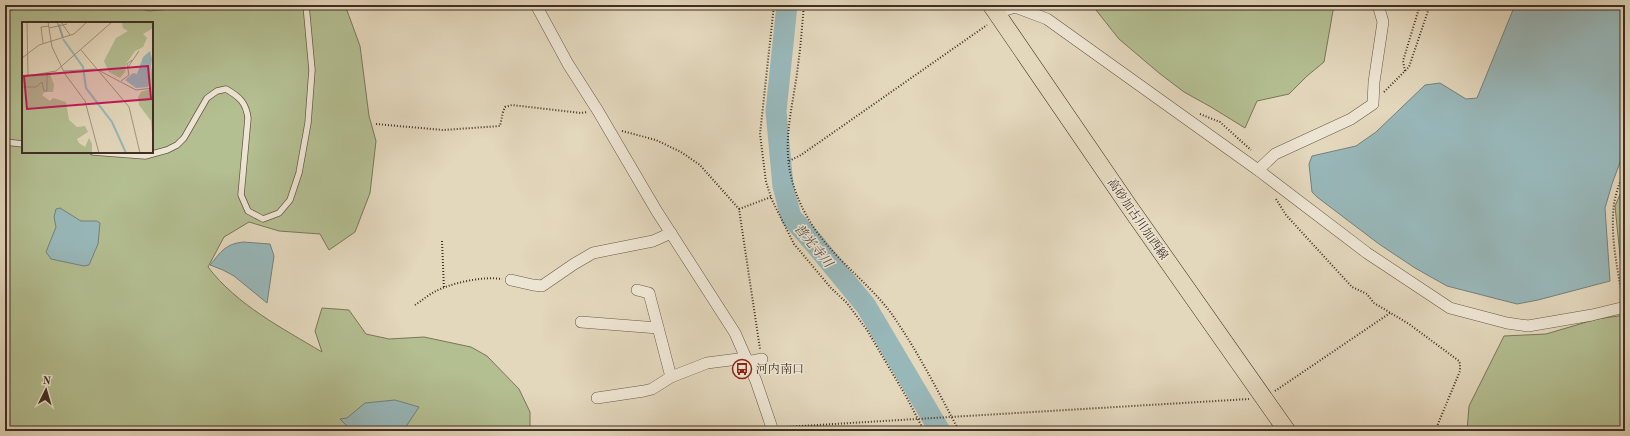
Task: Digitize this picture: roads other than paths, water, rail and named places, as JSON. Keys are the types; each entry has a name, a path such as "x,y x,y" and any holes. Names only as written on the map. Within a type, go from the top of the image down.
{"main road":[{"name":"高砂加古川加西線","path":"995,12 1128,205 1287,431"}],"street":[{"path":"536,5 568,64 671,233 735,333 756,382 772,429"},
{"path":"1258,170 1275,154 1351,119 1373,104 1374,82 1383,22 1378,5"},
{"path":"995,12 1015,7 1047,19 1258,170 1367,253 1450,308 1507,323 1528,326 1592,315 1624,307"},
{"path":"511,280 542,286 574,264 593,254 653,242 671,233"},
{"path":"637,290 649,292 671,377"},
{"path":"581,322 658,328"},
{"path":"597,398 652,389 671,377 707,363 762,359"}],"lane":[{"path":"106,153 145,156 167,150 184,138 208,98 217,91 226,89 238,96 247,108 248,118 242,195 248,211 263,219 279,213 290,200 299,173 308,123 312,70 306,5"},
{"path":"5,142 22,144"}],"water":[{"path":"1515,5 1625,5 1625,149 1605,208 1610,281 1517,304 1447,286 1415,268 1379,244 1312,192 1309,164 1312,156 1356,146 1376,132 1425,85 1440,83 1466,99 1477,98"},
{"path":"60,208 81,221 97,221 100,223 98,244 89,265 84,266 51,259 46,252 56,227 54,217 56,209"},
{"path":"243,242 270,244 274,256 267,303 234,276 210,265 224,249"},
{"path":"395,400 419,407 403,431 354,431 340,419 347,418 365,403"}],"waterway":[{"name":"普光寺川","path":"787,5 776,111 783,186 791,217 866,306 940,431"}],"place":[{"name":"河内南口","path":"742,369"}]}
